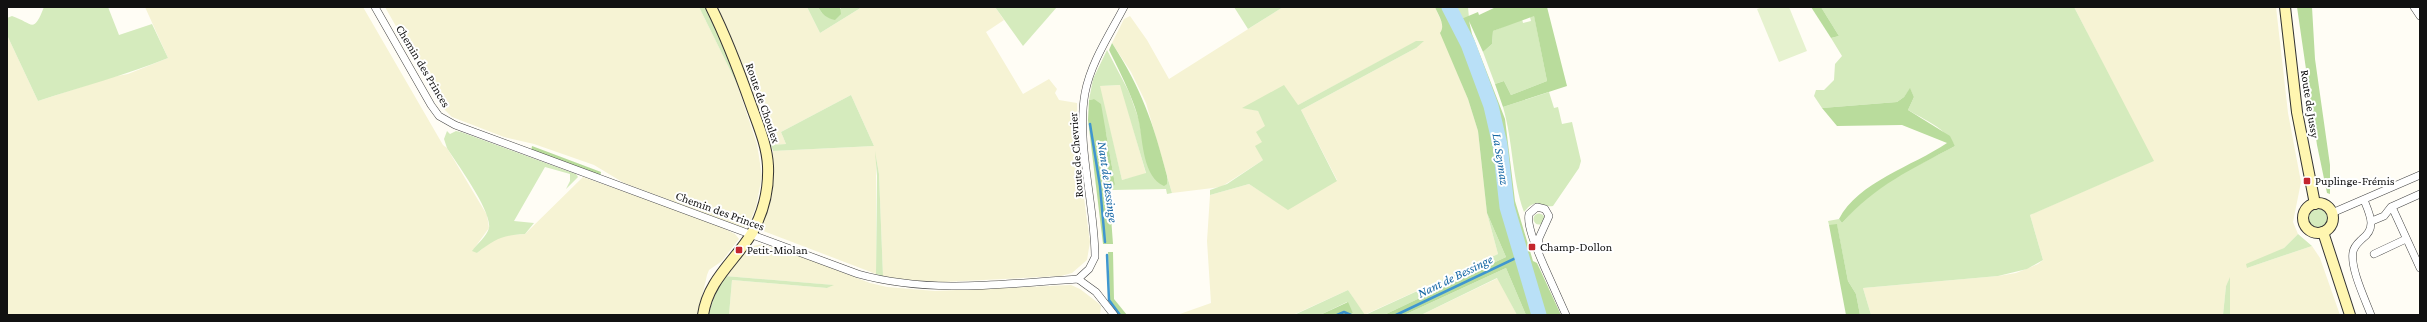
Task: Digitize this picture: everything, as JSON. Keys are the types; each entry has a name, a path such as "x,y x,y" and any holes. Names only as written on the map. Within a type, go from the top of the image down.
{"main road":[{"name":"Route de Choulex","path":"703,315 709,294 718,276 751,235 759,218 767,190 768,166 766,151 733,55 711,7"},
{"name":"Route de Jussy","path":"2285,7 2297,112 2315,204"},
{"path":"2315,204 2326,206 2332,213 2331,224 2323,232 2311,231 2304,221 2306,210 2315,204"},
{"path":"2323,232 2350,315"}],"street":[{"name":"Chemin des Princes","path":"375,7 431,105 444,119 471,132 858,274 892,283 962,286 1078,279"},
{"name":"Route de Chevrier","path":"1078,279 1089,269 1095,257 1084,132 1085,94 1094,65 1124,7"},
{"path":"2414,7 2420,16"},
{"path":"2332,213 2420,175"},
{"path":"2372,221 2384,216 2392,207 2420,194"},
{"path":"2364,200 2372,221 2369,232 2357,244 2353,254 2358,279 2371,315"},
{"path":"1538,251 1539,238 1548,220 1545,209 1537,207 1529,214 1528,222 1538,251 1566,315"},
{"path":"2392,207 2420,268"},
{"path":"2374,254 2406,239"},
{"path":"1078,279 1096,292 1114,315"}],"shaded area":[{"path":"145,7 363,7 443,145 447,148 487,215 489,228 473,250 477,253 493,240 506,235 525,234 583,177 715,224 735,234 739,239 722,261 709,270 698,315 7,315 7,35 38,101 112,77 128,74 168,58"},
{"path":"385,7 699,7 737,84 757,144 762,176 756,207 751,219 744,228 624,183 594,165 534,144 504,137 452,117 442,107"},
{"path":"718,7 807,7 820,33 862,7 995,7 1004,20 986,32 1023,94 1049,79 1057,89 1055,93 1059,100 1077,103 1078,154 1090,242 1087,260 1072,273 1061,276 944,282 904,280 883,276 879,174 876,157 876,274 761,230 772,187 773,151 874,146 851,95 781,132 786,144 771,145 736,49"},
{"path":"1283,7 1435,7 1442,23 1443,29 1441,33 1468,99 1478,131 1487,213 1498,254 1364,315 1348,290 1293,315 1177,315 1211,303 1207,241 1210,195 1249,184 1288,209 1337,180 1301,110 1416,48 1406,47 1298,105 1243,107 1258,111 1266,126 1262,142 1263,160 1221,187 1172,193 1146,103 1131,72 1112,43 1124,19 1130,16 1147,40 1169,79"},
{"path":"2074,7 2276,7 2288,113 2301,182 2293,222 2298,234 2284,248 2247,268 2312,246 2320,258 2340,315 2230,315 2230,278 2226,286 2223,315 1871,315 1863,288 1998,276 2016,273 2038,264 2043,260 2030,215 2153,161"},
{"path":"1121,85 1146,174 1122,180 1099,86"},
{"path":"762,244 805,258 870,283 887,287 935,291 1071,285 1080,289 1101,306 1100,315 729,315 732,280 827,288 833,285 725,276 746,250 753,246"},
{"path":"1498,278 1517,315 1421,315"}],"green space":[{"path":"44,7 108,7 119,35 152,24 168,58 38,101 7,35 7,18 12,16 32,25 37,21"},
{"path":"699,7 706,7 723,43 737,84"},
{"path":"807,7 818,7 822,13 841,9 840,7 862,7 820,33"},
{"path":"818,7 840,7 841,14 835,20 825,16"},
{"path":"995,7 1057,7 1023,46"},
{"path":"1234,7 1283,7 1248,29"},
{"path":"1435,7 1446,7 1454,22 1478,12 1479,15 1496,7 1547,7 1567,86 1503,107 1495,84 1504,81 1511,95 1547,81 1534,16 1493,31 1492,44 1483,52 1469,21 1472,34 1505,119 1515,201 1533,261 1537,263 1561,315 1526,315 1506,268 1404,315 1384,315 1506,257 1487,213 1478,131 1468,99 1440,33 1442,30 1442,23"},
{"path":"1446,7 1468,7 1469,18 1454,22"},
{"path":"1763,7 1789,7 1807,51 1779,62 1757,9"},
{"path":"1811,7 1821,7 1839,36 1831,38"},
{"path":"1821,7 2074,7 2154,161 2030,215 2043,260 2027,269 1998,276 1863,288 1871,315 1860,315 1856,294 1848,281 1837,225 1829,225 1828,221 1839,219 1842,223 1861,202 1897,176 1955,146 1940,129 1908,110 1914,97 1910,89 1904,97 1897,102 1822,108 1814,96 1816,90 1824,90 1834,80 1835,64 1842,56 1831,38 1839,36"},
{"path":"2279,7 2293,111 2303,172 2291,112"},
{"path":"2297,7 2312,7 2315,59 2330,165 2330,194 2327,193 2317,145"},
{"path":"1534,15 1547,81 1511,95 1504,81 1495,84 1483,52 1492,44 1493,31 1522,19 1523,23 1531,21 1530,17"},
{"path":"1416,41 1424,41 1416,48 1301,110 1337,181 1288,210 1249,184 1210,195 1210,190 1227,184 1263,160 1255,146 1262,142 1256,132 1265,126 1258,111 1242,108 1284,85 1298,105"},
{"path":"1112,43 1139,91 1146,107 1157,139 1167,176 1167,184 1164,186 1157,181 1148,167 1136,111 1127,87 1109,50"},
{"path":"1107,50 1129,92 1139,120 1145,154 1167,184 1167,176 1172,193 1167,194 1166,189 1113,190 1115,184 1106,133 1094,99 1089,100 1093,79","holes":["1120,85 1146,173 1122,180 1100,86"]},
{"path":"1910,88 1914,97 1908,110 1950,136 1955,146 1909,170 1881,188 1868,198 1842,223 1839,219 1848,206 1859,195 1887,176 1947,143 1902,125 1837,126 1822,108 1897,102 1904,97"},
{"path":"1549,92 1554,108 1558,107 1562,124 1572,122 1581,161 1579,168 1553,206 1535,204 1528,207 1524,212 1517,186 1509,133 1503,107"},
{"path":"851,95 874,146 773,151 771,145 786,144 781,132"},
{"path":"1094,99 1101,104 1115,184 1113,190 1109,190 1113,244 1103,244 1088,120 1089,100"},
{"path":"447,131 450,134 456,131 461,132 576,174 578,177 566,189 570,181 570,174 545,167 514,221 534,223 525,234 504,237 489,244 477,253 472,251 488,231 488,220 480,199 447,148 444,139"},
{"path":"532,146 601,172 600,176 531,151"},
{"path":"875,151 879,174 883,276 876,274 877,176"},
{"path":"2318,209 2325,212 2328,219 2325,226 2318,229 2311,226 2308,219 2311,212"},
{"path":"1487,213 1506,257 1384,315 1365,315 1498,254"},
{"path":"1539,213 1543,215 1545,219 1543,223 1539,225 1535,223 1533,219 1535,215"},
{"path":"1837,224 1848,281 1856,294 1860,315 1846,315 1829,225"},
{"path":"2298,234 2312,246 2247,268 2246,264 2284,248"},
{"path":"1108,252 1113,252 1114,299 1127,315 1121,315 1110,300"},
{"path":"1506,268 1526,315 1517,315 1497,278 1421,315 1404,315"},
{"path":"725,276 834,285 827,288 732,280 729,315 708,315 718,287"},
{"path":"2230,277 2230,315 2223,315 2226,286"},
{"path":"1348,290 1365,315 1349,315 1353,313 1347,302 1320,315 1294,315"},
{"path":"1348,302 1353,313 1349,315 1320,315"}],"waterway":[{"name":"La Seymaz","path":"1449,7 1468,44 1491,106 1500,145 1507,207 1539,315"},
{"name":"Nant de Bessinge","path":"1090,124 1100,186 1105,242"},
{"name":"Nant de Bessinge","path":"1107,255 1109,300 1120,315"},
{"name":"Nant de Bessinge","path":"1396,315 1522,255"},
{"name":"Nant de Bessinge","path":"1337,315 1344,312 1351,315"}],"place":[{"name":"Puplinge-Frémis","path":"2307,181"},
{"name":"Champ-Dollon","path":"1532,247"},
{"name":"Petit-Miolan","path":"739,250"}]}
